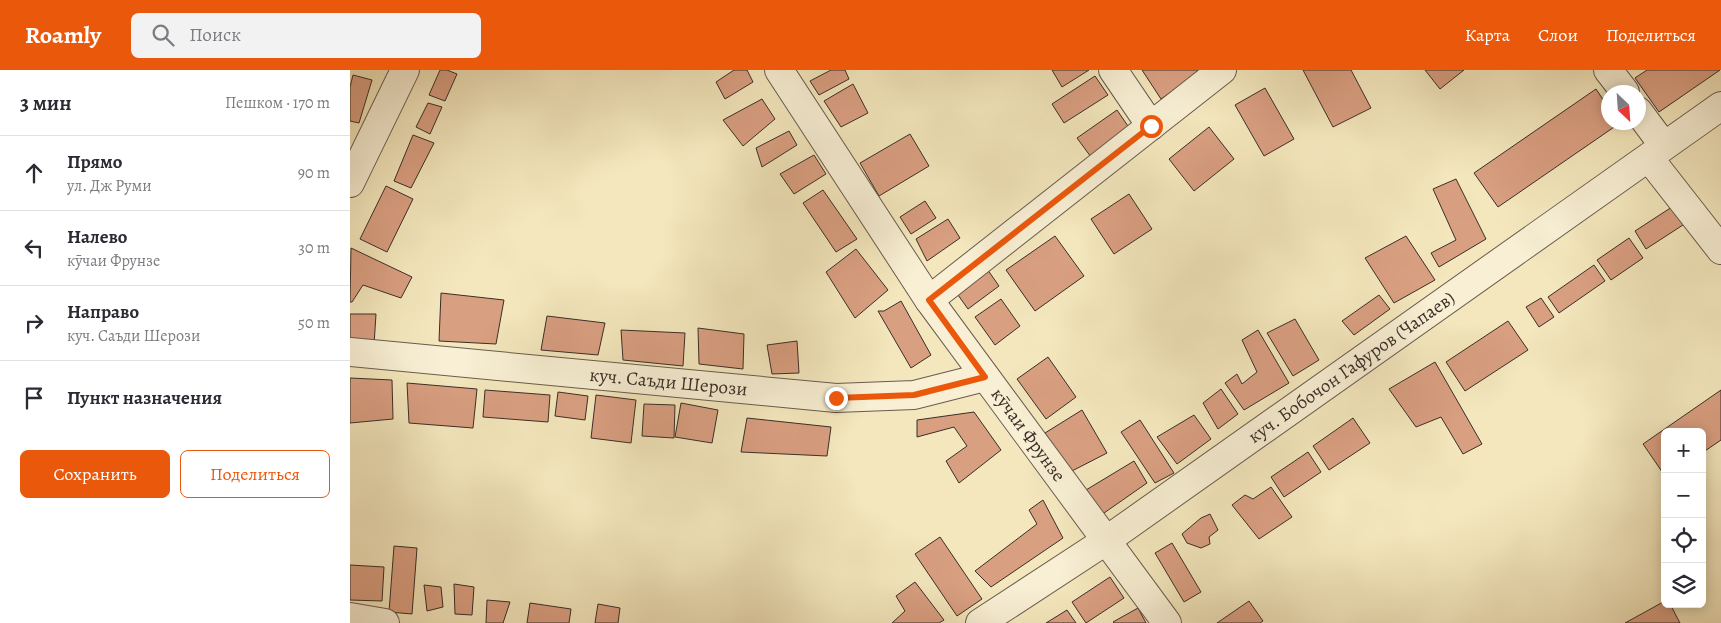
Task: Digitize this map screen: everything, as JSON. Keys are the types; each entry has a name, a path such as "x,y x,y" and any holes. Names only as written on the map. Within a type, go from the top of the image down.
{"street":[{"path":"350,183 405,70"},
{"name":"кӯчаи Фрунзе","path":"778,70 929,300 1167,623"},
{"path":"1113,70 1151,126"},
{"path":"929,300 1222,70"},
{"path":"1608,70 1619,85"},
{"name":"куч. Бобочон Гафуров (Чапаев)","path":"980,623 1106,540 1721,106"},
{"path":"1646,129 1656,152 1721,250"},
{"name":"куч. Саъди Шерози","path":"350,352 836,398 914,395 985,377"},
{"path":"350,617 385,623"}],"building":[{"path":"440,70 447,70 457,74 445,101 429,95"},
{"path":"734,70 747,70 753,82 725,99 716,82"},
{"path":"831,70 845,70 849,79 819,95 810,81"},
{"path":"1052,70 1089,70 1062,87"},
{"path":"1142,70 1197,70 1198,73 1161,99"},
{"path":"1303,70 1351,70 1371,108 1333,127"},
{"path":"1425,70 1464,70 1440,89"},
{"path":"1647,70 1720,70 1659,112 1646,94 1646,85 1640,85 1635,78"},
{"path":"353,75 372,80 359,123 350,121 350,87"},
{"path":"1095,76 1108,95 1064,123 1052,104"},
{"path":"853,84 868,113 841,127 824,101"},
{"path":"1265,88 1294,139 1264,156 1235,105"},
{"path":"1596,89 1601,96 1601,130 1610,130 1498,207 1474,173"},
{"path":"762,99 775,119 743,146 723,120"},
{"path":"428,103 442,107 430,134 416,127"},
{"path":"1117,110 1130,129 1091,157 1077,138"},
{"path":"1209,127 1234,159 1194,191 1169,159"},
{"path":"789,131 797,145 762,167 756,148"},
{"path":"910,134 929,166 879,196 860,163"},
{"path":"413,135 434,143 411,188 394,181"},
{"path":"814,155 826,174 794,194 780,174"},
{"path":"1456,179 1486,239 1439,267 1431,253 1456,240 1433,189"},
{"path":"386,186 413,199 387,252 360,239"},
{"path":"823,190 857,239 836,252 803,203"},
{"path":"1129,194 1152,229 1114,254 1091,219"},
{"path":"925,201 936,218 911,234 900,217"},
{"path":"1675,205 1686,223 1646,249 1635,231"},
{"path":"948,219 960,238 927,261 916,239"},
{"path":"1055,236 1084,276 1035,311 1006,270"},
{"path":"1406,236 1435,280 1394,303 1365,258"},
{"path":"1629,238 1643,258 1611,280 1597,260"},
{"path":"351,248 412,277 401,298 363,285 352,302 350,302"},
{"path":"856,249 888,290 855,318 826,272"},
{"path":"1594,265 1605,281 1559,313 1548,297"},
{"path":"985,266 999,286 968,309 953,288"},
{"path":"441,293 504,300 496,344 439,341"},
{"path":"1379,295 1390,309 1354,335 1342,321"},
{"path":"1541,298 1554,317 1539,327 1526,307"},
{"path":"1001,299 1020,326 995,345 975,317"},
{"path":"901,301 931,355 911,368 878,311 884,311"},
{"path":"350,314 376,314 374,345 350,342"},
{"path":"547,316 605,323 598,355 541,350"},
{"path":"1295,319 1319,360 1293,376 1267,333"},
{"path":"1508,321 1528,350 1465,391 1446,362"},
{"path":"698,328 744,334 743,369 699,364"},
{"path":"621,330 685,333 683,366 623,360"},
{"path":"1258,330 1289,383 1244,410 1225,383 1237,374 1242,384 1257,372 1242,340"},
{"path":"797,341 799,373 772,374 767,345"},
{"path":"1048,357 1076,397 1046,419 1017,379"},
{"path":"1435,362 1482,444 1463,454 1441,417 1416,427 1389,389"},
{"path":"350,378 392,380 393,419 350,423"},
{"path":"407,383 477,389 473,428 409,423"},
{"path":"1221,389 1238,414 1218,429 1203,403"},
{"path":"485,390 550,395 548,422 483,417"},
{"path":"1721,390 1721,440 1706,450 1706,428 1666,428"},
{"path":"558,392 588,396 585,420 555,416"},
{"path":"596,395 636,400 631,443 591,438"},
{"path":"681,403 718,410 712,443 675,437"},
{"path":"644,404 675,405 674,438 642,436"},
{"path":"1082,410 1107,453 1070,472 1045,433"},
{"path":"974,412 1001,450 959,483 946,461 967,446 954,427 917,437 917,420"},
{"path":"1194,415 1211,439 1177,464 1157,437"},
{"path":"747,418 831,427 827,456 741,452"},
{"path":"1353,418 1370,443 1329,470 1313,446"},
{"path":"1140,420 1174,473 1155,483 1121,432"},
{"path":"1661,432 1661,470 1643,444"},
{"path":"1308,452 1321,472 1284,497 1271,477"},
{"path":"1134,461 1147,483 1094,520 1081,493"},
{"path":"1271,487 1292,517 1259,539 1232,505 1245,495 1253,499"},
{"path":"1043,500 1063,538 991,587 975,571 1037,524 1029,510"},
{"path":"1210,514 1218,530 1209,537 1210,544 1201,548 1187,543 1182,534 1201,518"},
{"path":"940,537 982,599 957,616 915,554"},
{"path":"1172,543 1201,592 1184,602 1155,553"},
{"path":"394,546 417,548 412,614 389,612"},
{"path":"350,565 384,567 382,601 350,600"},
{"path":"1110,577 1124,598 1086,623 1072,602"},
{"path":"915,582 944,620 939,623 892,623 905,611 896,596"},
{"path":"454,584 474,587 472,615 455,614"},
{"path":"424,585 441,587 443,607 427,611"},
{"path":"487,600 510,602 503,623 486,623"},
{"path":"1249,601 1263,621 1260,623 1217,623"},
{"path":"530,603 571,609 569,623 527,623"},
{"path":"1661,603 1661,608 1672,608 1680,623 1625,623"},
{"path":"598,604 620,608 618,623 595,623"},
{"path":"1138,608 1146,623 1113,622"},
{"path":"1067,610 1076,623 1046,623"}],"route":[{"path":"836,398 914,395 985,377 929,300 1151,126"}]}
